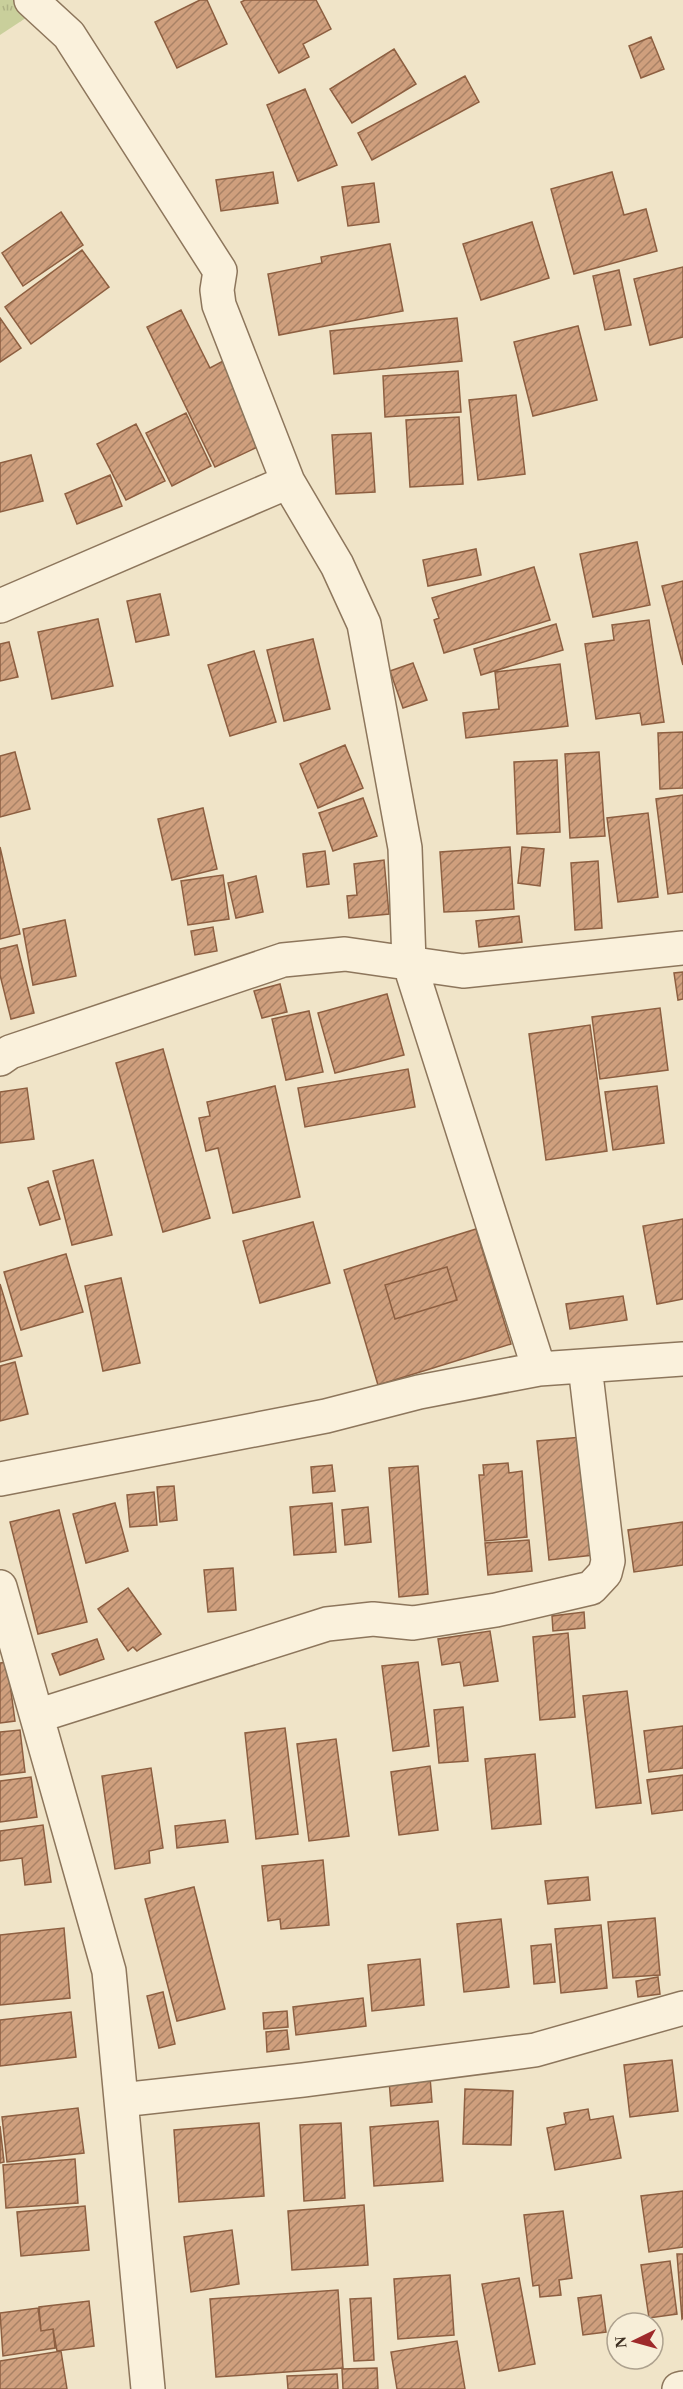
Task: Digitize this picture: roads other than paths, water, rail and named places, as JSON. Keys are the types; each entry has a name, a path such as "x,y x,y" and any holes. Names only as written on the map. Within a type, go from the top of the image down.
{"street":[{"path":"31,0 69,35 220,271 217,290 219,305 288,482 337,565 364,624 405,848 410,962 539,1370"},
{"path":"0,606 288,482"},
{"path":"0,1059 10,1052 284,960 345,954 463,970 683,948"},
{"path":"0,1479 326,1416 419,1392 539,1370 683,1359"},
{"path":"37,1716 327,1624 374,1619 413,1623 496,1610 591,1588 605,1574 608,1561 585,1366"},
{"path":"0,1587 109,1971 148,2389"},
{"path":"121,2100 303,2080 535,2050 683,2008"}]}
